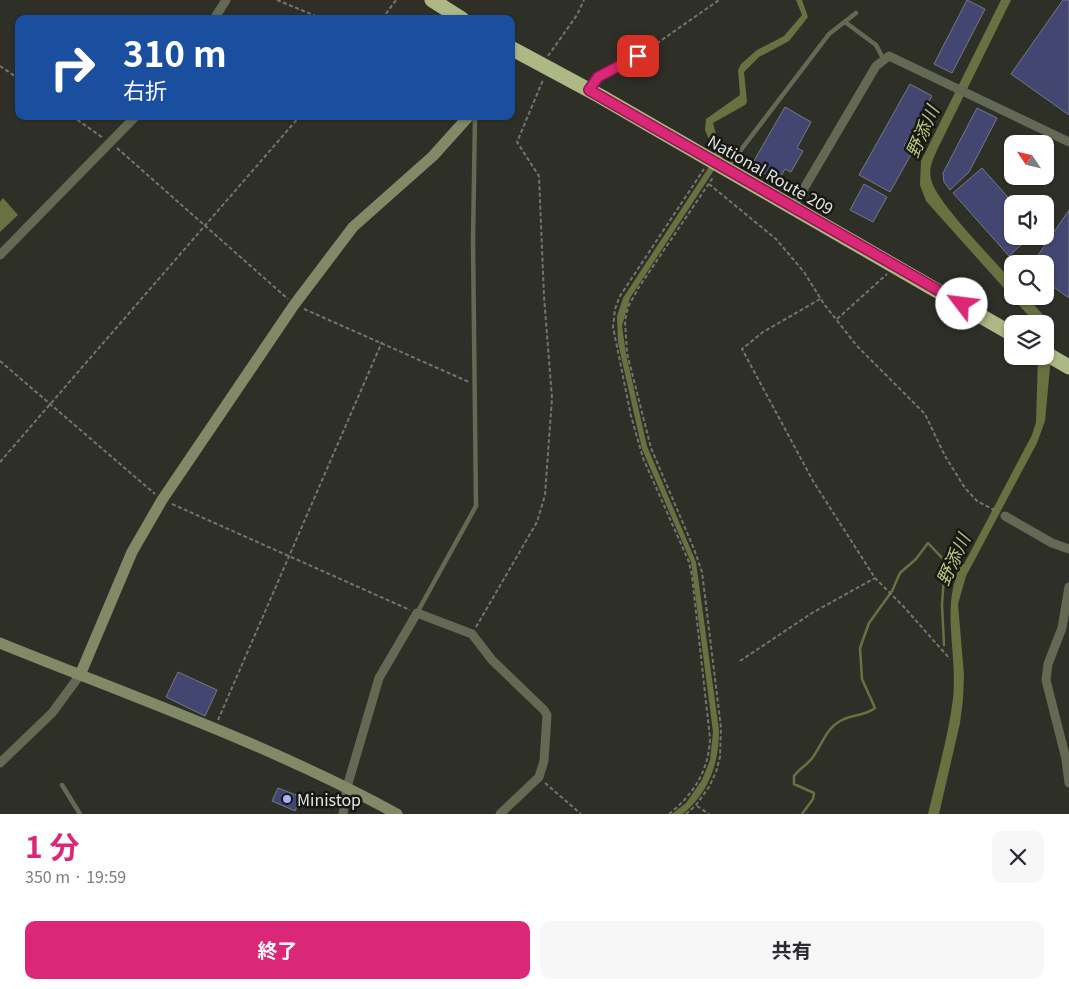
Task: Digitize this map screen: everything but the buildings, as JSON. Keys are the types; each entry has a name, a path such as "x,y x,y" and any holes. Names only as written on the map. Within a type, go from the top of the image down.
{"highway":[{"path":"432,0 456,15"},
{"name":"National Route 209","path":"515,50 589,90 716,165 793,207 1004,329"},
{"path":"1054,359 1069,367"}],"street":[{"path":"217,15 226,0"},
{"path":"589,90 598,77 638,56"},
{"path":"793,207 876,66 889,56 1069,142"},
{"path":"0,255 112,143 132,120"},
{"path":"0,763 52,713 80,675 132,552 162,500 294,305 353,227 433,156 464,120"},
{"path":"1004,516 1052,543 1069,549"},
{"path":"1069,587 1062,628 1048,664 1046,680 1066,760 1069,783"},
{"path":"343,814 347,787 379,678 417,613 472,634 492,660 547,715 544,761 539,777 500,814"},
{"path":"0,643 214,729 347,787 397,814"}],"lane":[{"path":"716,165 829,34 856,13"},
{"path":"845,22 876,45 884,60"},
{"path":"417,613 476,506 473,241 475,120"},
{"path":"62,785 80,814"}],"path":[{"path":"277,0 313,15"},
{"path":"385,15 396,0"},
{"path":"472,634 537,522 544,495 552,398 544,297 539,176 517,142 545,66 578,15 584,0"},
{"path":"638,56 670,36 686,22 719,0"},
{"path":"0,66 15,76"},
{"path":"78,120 112,143 294,305 475,384"},
{"path":"0,462 297,120"},
{"path":"669,814 686,800 702,775 710,752 695,604 689,562 643,458 637,439 613,327 615,309 620,296 716,165"},
{"path":"686,814 710,787 716,772 721,743 703,580 694,549 645,430 624,334 627,314 639,288 709,184 776,239 804,272 820,299 857,346 925,414 944,456 965,488 977,501 1004,516"},
{"path":"837,320 896,266"},
{"path":"820,299 763,332 742,348 813,481 874,578 903,606 950,658"},
{"path":"214,729 382,342"},
{"path":"0,360 162,500 289,558 417,613"},
{"path":"740,661 812,613 874,578"},
{"path":"539,777 581,814"},
{"path":"696,805 710,814"}],"shaded area":[{"path":"796,0 802,0 808,17 789,41 759,57 744,72 747,102 745,105 713,123 722,158 630,298 622,326 626,354 647,446 696,562 719,730 717,754 706,787 683,814 672,814 686,803 702,780 710,760 713,732 691,562 642,449 618,343 617,316 623,298 709,167 715,154 705,130 706,119 740,95 738,70 741,64 757,50 784,36 802,15"},
{"path":"1001,0 1011,0 935,154 930,175 935,189 954,216 1004,272 1004,288 926,201 920,185 921,161"},
{"path":"3,198 18,215 0,232 0,202"},
{"path":"1019,305 1034,305 1043,315 1028,315"},
{"path":"1038,365 1050,365 1045,421 1037,443 966,576 958,604 964,675 960,723 939,814 928,814 953,699 951,614 955,581 961,564 964,564 1032,435 1036,422"}],"waterway":[{"name":"野添川","path":"802,814 813,799 814,793 794,784 794,776 811,760 832,727 846,718 875,708 862,679 860,648 869,623 892,591 900,573 916,559 928,543 945,561 942,605 944,645"}],"place":[{"name":"Ministop","path":"287,799"}],"route":[{"path":"638,56 598,77 589,90 962,304"}]}
